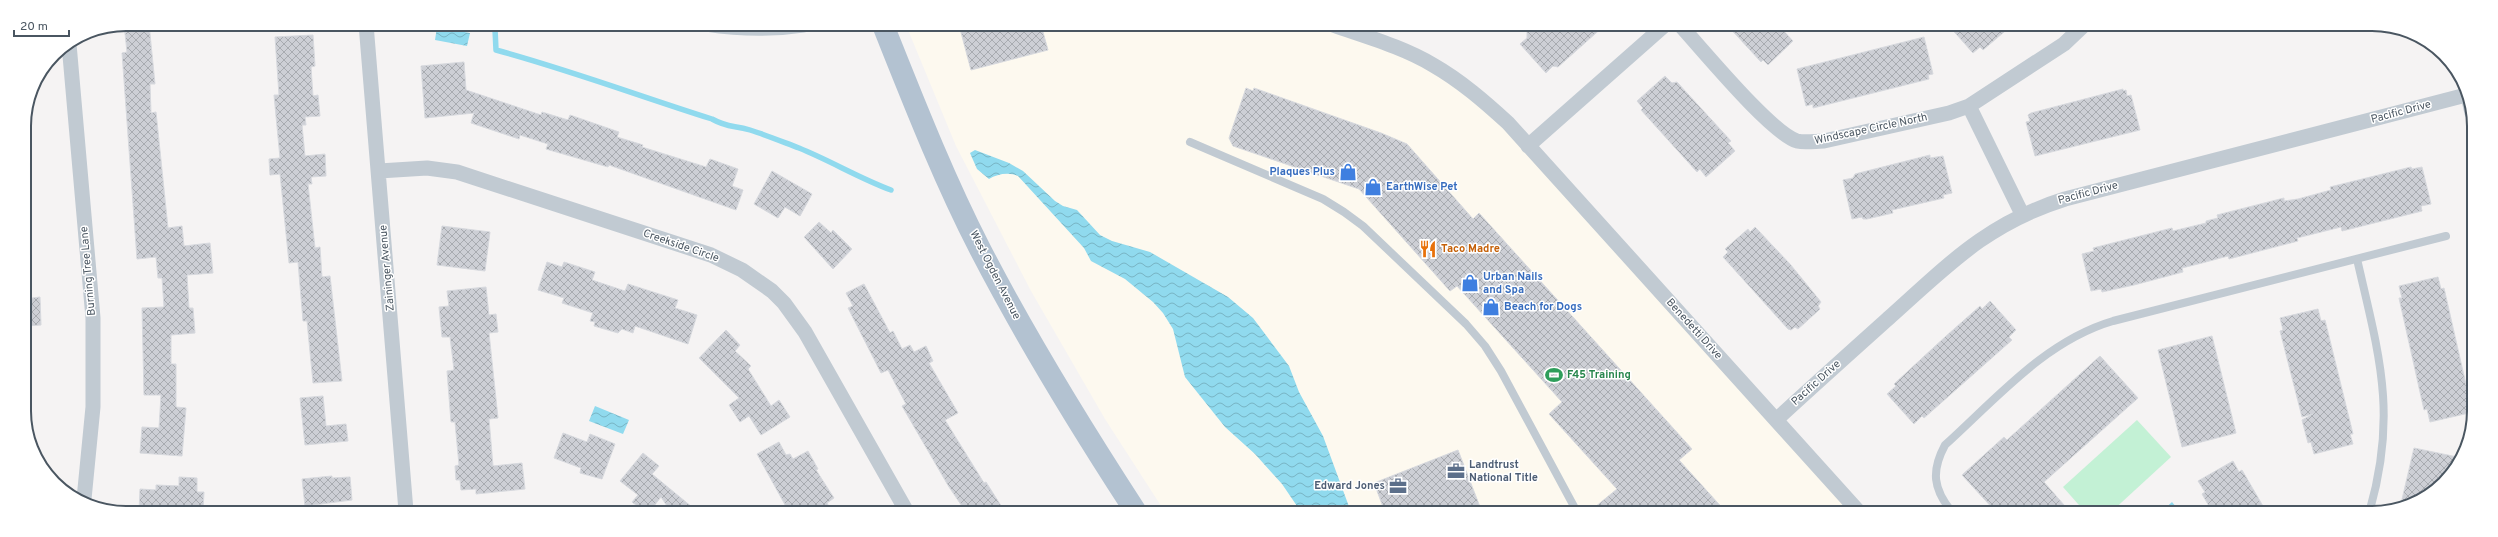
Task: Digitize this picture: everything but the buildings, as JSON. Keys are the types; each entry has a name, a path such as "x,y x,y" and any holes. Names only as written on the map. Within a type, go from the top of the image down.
{"main road":[{"name":"West Ogden Avenue","path":"885,31 924,128 979,247 1038,357 1132,506"}],"street":[{"name":"Zaininger Avenue","path":"367,31 406,506"},
{"name":"Benedetti Drive","path":"1349,31 1406,52 1432,64 1480,97 1528,146 1854,506"},
{"path":"1528,146 1658,31"},
{"name":"Windscape Circle North","path":"1686,31 1773,125 1798,141 1824,141 1949,113 1969,106 2064,44 2078,31"},
{"name":"Burning Tree Lane","path":"70,50 93,318 93,407 84,496"},
{"name":"Pacific Drive","path":"1776,420 1953,260 1991,231 2022,214 2065,199 2462,96"},
{"path":"1969,106 2022,214"},
{"name":"Creekside Circle","path":"379,171 427,168 457,172 711,255 742,270 776,295 805,332 904,506"}],"lane":[{"path":"1190,142 1323,199 1363,226 1466,324 1485,346 1501,371 1574,506"},
{"path":"1948,506 1940,495 1935,478 1936,461 1945,445 2044,355 2078,333 2113,321 2446,236"},
{"path":"2357,259 2376,338 2385,410 2381,465 2371,506"}],"shaded area":[{"path":"908,31 1344,31 1412,55 1465,86 1854,506 1161,506 1105,419 1031,291 956,146"}],"green space":[{"path":"2137,420 2171,457 2118,506 2080,506 2063,487"}],"water":[{"path":"436,31 459,31 470,33 467,46 435,40"},
{"path":"975,150 1009,163 1023,171 1055,201 1063,206 1077,210 1100,235 1112,241 1150,252 1228,297 1253,318 1289,366 1299,392 1323,436 1349,506 1297,506 1282,484 1255,454 1225,427 1185,377 1173,329 1163,313 1153,302 1125,279 1091,261 1084,248 1018,176 1003,174 989,179 977,169 970,153"},
{"path":"595,406 629,420 623,434 589,421"},
{"path":"2172,502 2175,506 2168,506"}],"waterway":[{"path":"495,31 496,50 578,75 712,119 722,124 744,128 762,134 811,153 891,190"}],"place":[{"name":"Plaques Plus","path":"1348,172"},
{"name":"EarthWise Pet","path":"1373,187"},
{"name":"Taco Madre","path":"1428,249"},
{"name":"Urban Nails and Spa","path":"1470,283"},
{"name":"Beach for Dogs","path":"1491,307"},
{"name":"F45 Training","path":"1554,375"},
{"name":"Landtrust National Title","path":"1456,471"},
{"name":"Edward Jones","path":"1398,486"}]}
